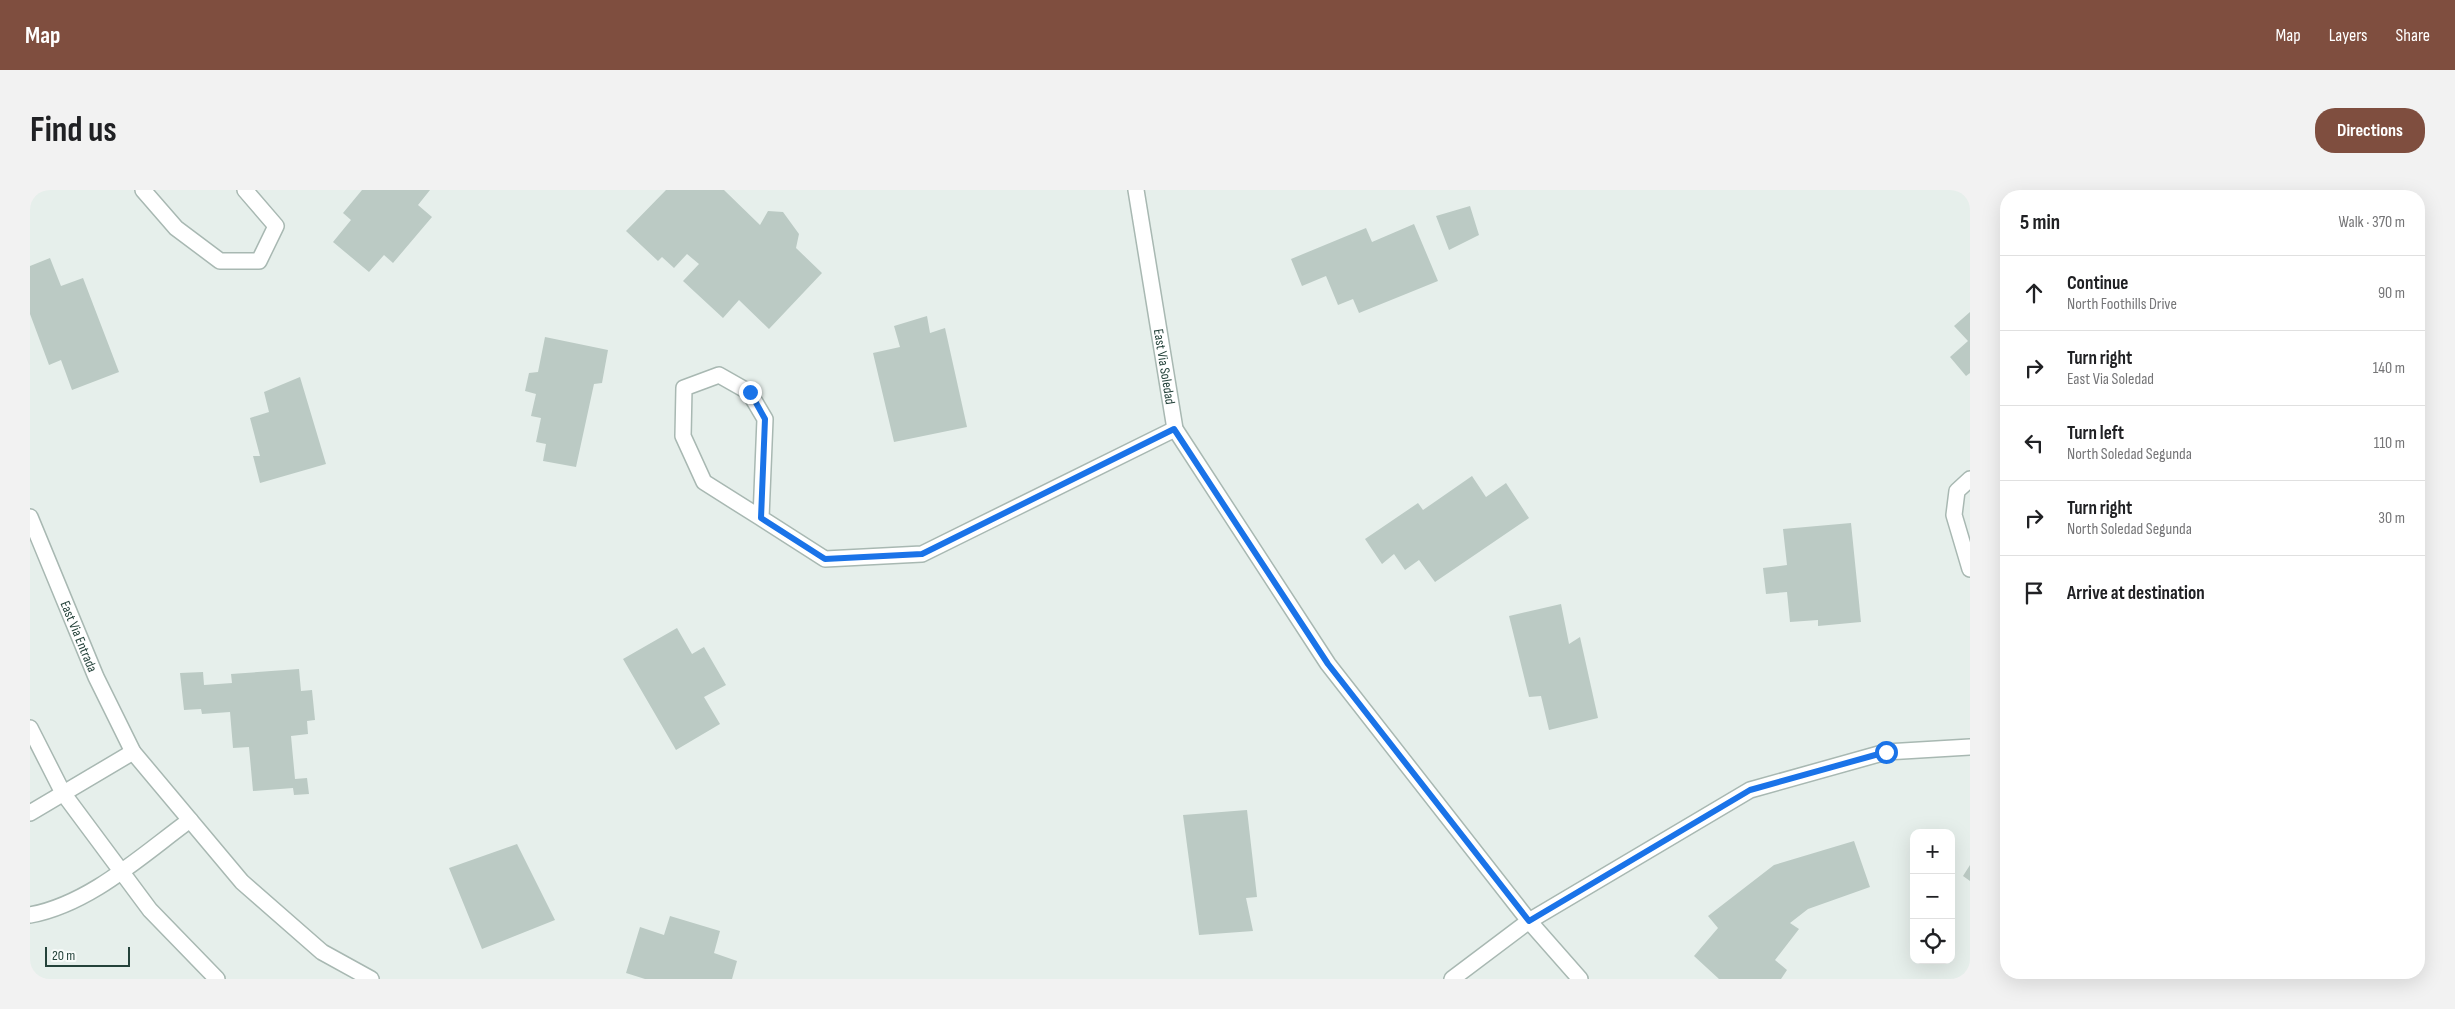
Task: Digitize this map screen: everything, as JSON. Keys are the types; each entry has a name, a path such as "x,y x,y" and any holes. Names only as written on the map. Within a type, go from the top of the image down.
{"street":[{"path":"143,190 176,228 220,261 259,261 276,226 245,190"},
{"name":"East Via Soledad","path":"1136,190 1174,429 1328,664 1529,921 1580,979"},
{"path":"761,518 765,419 750,392 719,375 684,388 683,436 704,482 825,559 922,554 1174,429"},
{"path":"1970,479 1957,491 1954,515 1970,569"},
{"name":"East Via Entrada","path":"30,517 96,677 133,752 250,888 322,952 371,979"},
{"path":"30,728 63,793 150,910 217,979"},
{"path":"1452,979 1529,921 1750,790 1886,752 1970,747"},
{"path":"30,814 133,752"},
{"path":"30,915 52,911 74,900 121,870 190,820"}],"building":[{"path":"362,190 430,190 418,205 432,217 393,263 384,255 369,272 333,242 351,220 343,213"},
{"path":"666,190 724,190 760,225 768,211 783,212 799,234 796,248 822,273 769,329 739,300 723,318 683,281 699,264 687,254 674,268 662,257 658,261 626,231"},
{"path":"1470,206 1479,235 1449,250 1436,216"},
{"path":"1414,224 1438,281 1359,313 1353,299 1338,305 1326,276 1302,286 1291,259 1366,228 1372,242"},
{"path":"50,258 61,286 83,278 119,372 72,390 61,360 49,365 30,314 30,266"},
{"path":"1970,312 1970,373 1966,376 1950,357 1968,341 1954,326"},
{"path":"927,316 930,333 945,328 967,427 894,442 873,353 900,347 894,326"},
{"path":"545,337 608,350 602,383 594,384 576,467 543,461 546,444 536,442 541,418 531,416 536,394 525,391 529,373 538,372"},
{"path":"300,377 326,464 260,483 253,456 260,456 250,418 269,412 264,392"},
{"path":"1472,476 1486,497 1506,483 1529,518 1435,582 1419,560 1405,570 1394,554 1382,564 1365,539 1418,503 1423,510"},
{"path":"1851,523 1861,622 1818,626 1818,620 1790,622 1787,592 1766,594 1763,568 1787,565 1783,529"},
{"path":"1561,604 1569,644 1580,637 1598,718 1549,730 1541,696 1529,697 1509,616"},
{"path":"677,628 692,654 704,647 726,685 704,697 720,724 676,750 623,659"},
{"path":"299,669 301,691 312,690 315,720 307,721 308,734 291,736 295,779 307,778 309,794 294,795 293,788 253,791 249,747 233,748 230,712 202,714 201,709 184,710 180,673 203,672 204,685 232,683 231,674"},
{"path":"1247,810 1257,897 1246,898 1253,931 1199,935 1183,815"},
{"path":"1854,841 1870,887 1808,909 1790,923 1799,929 1775,960 1787,970 1781,979 1719,979 1694,956 1718,928 1708,916 1774,865"},
{"path":"517,844 555,920 482,949 449,868"},
{"path":"1970,865 1970,881 1963,876"},
{"path":"670,916 720,931 714,953 737,961 732,979 645,979 626,973 640,927 664,935"}],"route":[{"path":"750,392 765,419 761,518 825,559 922,554 1174,429 1328,664 1529,921 1750,790 1886,752"}]}
